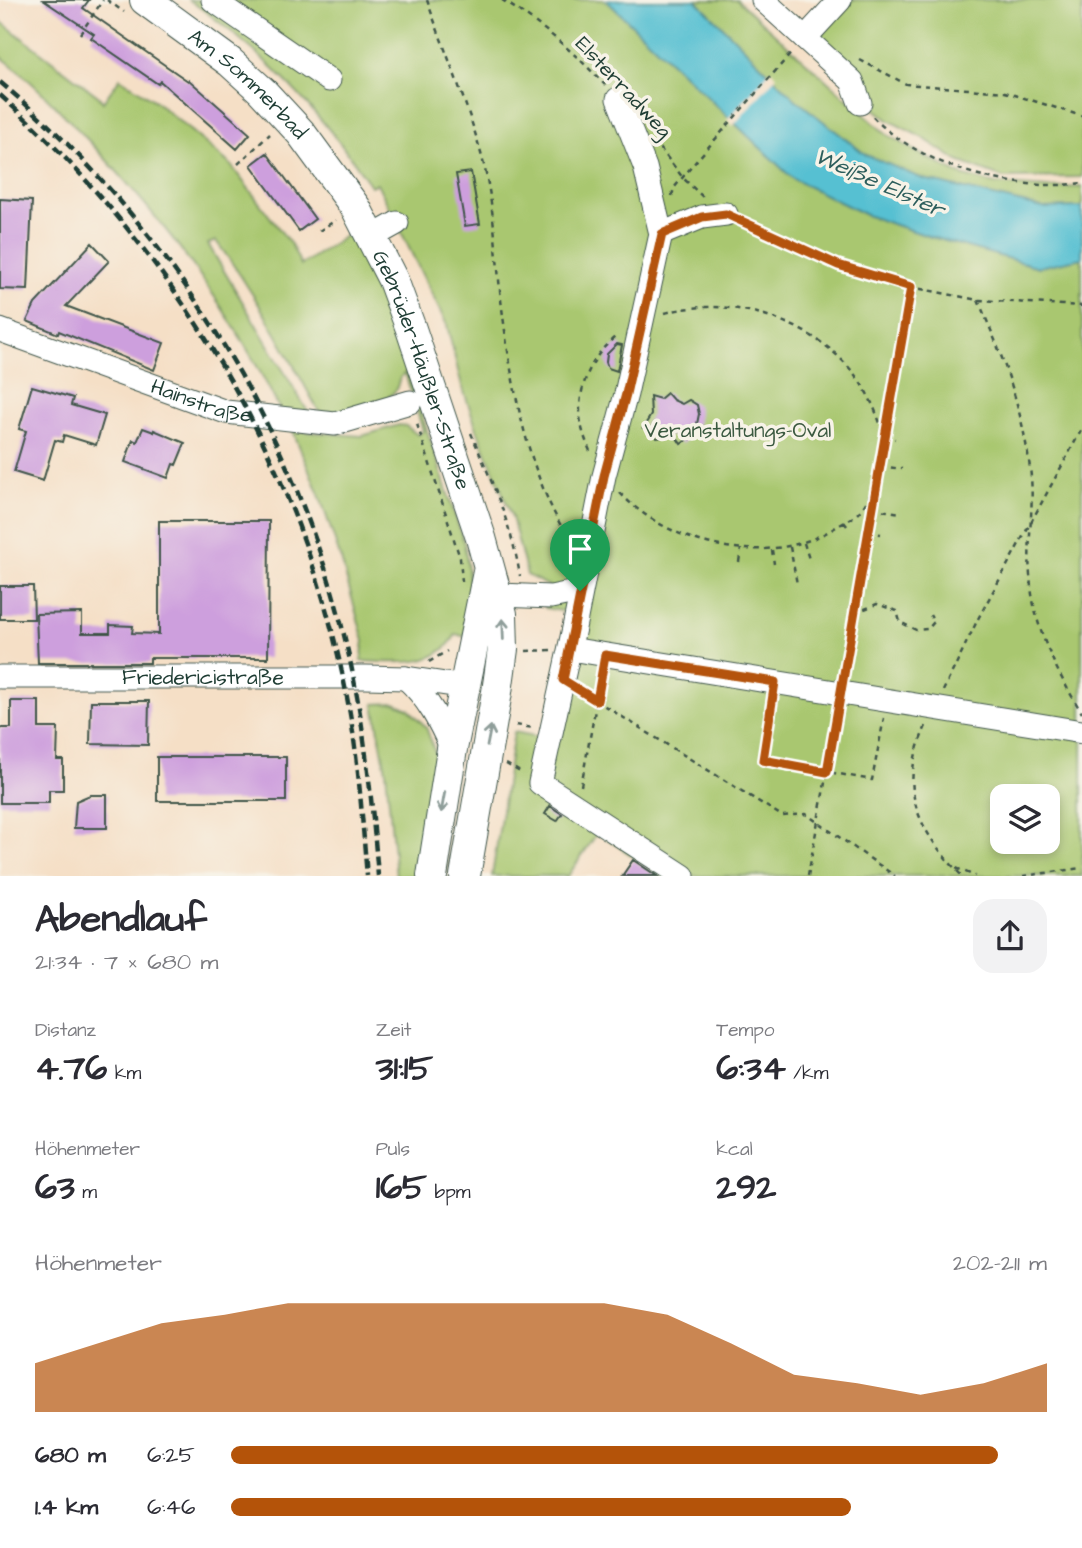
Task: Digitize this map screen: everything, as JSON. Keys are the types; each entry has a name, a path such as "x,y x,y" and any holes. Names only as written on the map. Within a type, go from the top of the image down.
{"main road":[{"name":"Am Sommerbad","path":"161,4 262,90 280,125 337,179"},
{"name":"Gebrüder-Häußler-Straße","path":"337,179 384,230 393,280 481,538 503,629 497,692 465,876"},
{"name":"Gebrüder-Häußler-Straße","path":"432,876 452,749 493,581"},
{"path":"466,687 497,692"}],"street":[{"path":"213,0 329,80"},
{"path":"763,0 801,43 852,81 860,103"},
{"path":"801,43 840,0"},
{"path":"618,99 645,167 662,234 626,394 604,476 540,783 683,876"},
{"path":"662,234 702,217 726,214"},
{"name":"Hainstraße","path":"0,330 226,412 335,424 410,402"},
{"path":"493,581 551,597 580,591"},
{"path":"570,649 1082,732"},
{"name":"Friedericistraße","path":"0,677 407,678 466,687"},
{"path":"407,678 421,691 435,712 452,749"}],"path":[{"path":"80,34 103,0"},
{"path":"427,0 483,161 496,235 512,377 526,433 545,492 563,531 585,565"},
{"name":"Elsterradweg","path":"502,0 528,16 573,52 618,99"},
{"path":"674,188 801,43"},
{"path":"850,55 906,84 1005,92 1082,116"},
{"path":"860,103 878,122 899,137 953,167 1001,181 1030,184 1082,183"},
{"path":"238,164 280,125"},
{"name":"Elsterradweg","path":"659,147 683,178 726,214 838,265 911,287 978,300 1082,306"},
{"path":"318,232 337,219"},
{"path":"808,876 911,287"},
{"path":"978,300 1006,364 1023,423 1031,471 1029,573 1040,629 1056,671 1082,713"},
{"path":"878,481 859,512 804,543 772,549 741,549 702,541 678,533 641,512 604,476 583,433 579,414 582,392 589,370 600,353 613,339 641,319 674,310 718,306 785,322 808,334 834,353 857,377 872,402 885,437"},
{"path":"962,876 929,838 920,821 913,796 913,770 919,740 979,617 1082,429"},
{"path":"885,437 895,439"},
{"path":"880,466 902,469"},
{"path":"873,509 901,513"},
{"path":"844,522 850,530"},
{"path":"869,532 881,534"},
{"path":"702,541 702,548"},
{"path":"804,543 809,559"},
{"path":"790,547 797,584"},
{"path":"740,562 741,549"},
{"path":"772,549 774,564"},
{"path":"864,560 873,561"},
{"path":"856,574 862,574"},
{"path":"855,613 877,604 897,611 900,622 916,630 928,629 934,622 930,615"},
{"path":"526,652 534,651"},
{"path":"577,806 605,655"},
{"path":"563,680 782,816 806,814 895,876"},
{"path":"775,682 763,760 827,772 872,780 887,702"},
{"path":"954,867 975,876"},
{"path":"1023,876 1082,868"}],"green space":[{"name":"Veranstaltungs-Oval","path":"189,0 606,0 793,179 866,215 931,237 1039,267 1082,258 1082,876 661,876 598,832 568,876 492,876 514,732 545,738 572,613 545,608 549,586 527,575 512,517 461,383 447,325 377,183 371,186 311,108 241,40"},
{"path":"696,0 737,0 886,134 922,155 961,175 995,184 1047,188 1082,187 1082,207 1043,208 923,179 866,155 795,99"},
{"path":"850,0 1082,0 1082,177 1003,178 958,161 923,138 888,120 872,107 863,93 813,43"},
{"path":"0,21 103,102 120,78 155,101 230,164 292,246 301,265 353,231 383,296 464,543 469,590 465,637 456,634 448,646 426,659 401,662 361,661 364,641 341,559 320,497 293,431 362,436 399,425 406,426 418,435 423,431 405,373 396,390 388,398 347,411 319,412 244,282 216,241 208,244 308,412 281,412 218,302 144,203 35,85 0,56"},
{"path":"395,703 409,709 426,727 436,755 421,876 396,876 386,771 374,704"}],"water":[{"name":"Weiße Elster","path":"606,0 696,0 795,99 866,155 923,179 1043,208 1082,207 1082,258 1039,267 931,237 866,215 793,179"}],"pier":[{"path":"771,70 777,76 733,126 727,120"}],"building":[{"path":"43,0 89,0 83,8 189,80 250,134 237,149 160,81 158,84 91,38 94,34"},
{"path":"267,153 315,219 299,231 251,165"},
{"path":"471,172 480,224 465,226 456,174"},
{"path":"0,199 32,201 28,290 0,289"},
{"path":"92,243 109,261 66,306 164,343 154,370 59,331 58,334 27,321 35,304"},
{"path":"617,344 622,345 617,371 608,368 606,362 607,354"},
{"path":"32,386 73,398 71,405 105,415 96,445 64,435 62,442 55,440 43,481 14,472 26,431 19,429"},
{"path":"667,393 682,404 689,400 697,405 699,414 696,429 692,436 681,444 675,435 657,438 650,430 643,428 651,415 650,396 660,399"},
{"path":"143,428 185,443 168,478 125,462 133,440 137,442"},
{"path":"159,521 269,521 268,658 150,658 150,663 38,663 36,614 82,613 82,633 110,633 110,625 133,626 132,633 159,634"},
{"path":"0,586 33,586 34,619 0,619"},
{"path":"11,701 39,701 39,728 58,728 57,760 63,760 63,790 49,790 49,803 0,803 0,728 11,728"},
{"path":"91,701 149,701 148,745 90,744"},
{"path":"157,757 286,757 286,801 157,801"},
{"path":"90,795 107,795 107,828 74,828 76,801"},
{"path":"550,806 562,814 557,821 545,814"},
{"path":"633,860 657,876 622,876"}],"railway":[{"path":"0,82 63,139 121,202 174,269 221,340 262,415 298,493 327,574 349,656 364,738 378,876"},
{"path":"0,95 65,158 124,225 178,297 226,372 267,451 302,534 329,620 349,708 367,876"}],"route":[{"path":"726,214 838,265 911,287 827,772 763,760 775,682 605,655 597,701 563,680 580,591 604,476 626,394 662,234 702,217 726,214"}]}
